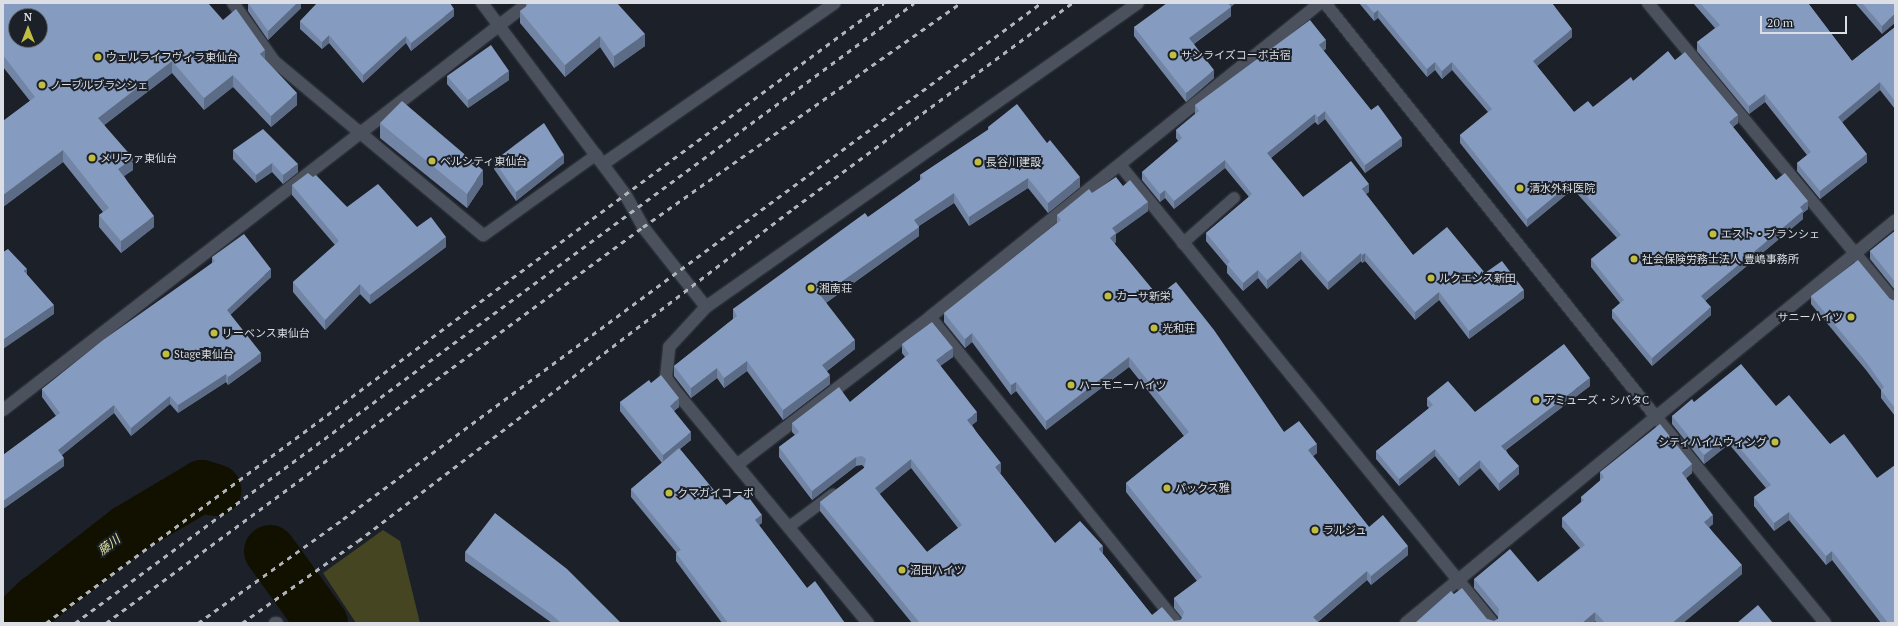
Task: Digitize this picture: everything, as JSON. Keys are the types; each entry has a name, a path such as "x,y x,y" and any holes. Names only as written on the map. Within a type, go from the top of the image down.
{"street":[{"path":"233,3 274,61 359,135 483,235"},
{"path":"482,3 625,194 643,227 706,307"},
{"path":"3,410 528,3"},
{"path":"599,159 834,3"},
{"path":"868,623 666,378 669,347 706,307 1138,3"},
{"path":"738,464 930,317 1320,3"},
{"path":"1325,3 1656,417 1825,623"},
{"path":"1648,3 1895,302"},
{"path":"1120,164 1182,243 1493,623"},
{"path":"1406,623 1895,221"},
{"path":"930,317 1177,623"}],"lane":[{"path":"483,235 599,159"},
{"path":"1182,243 1234,197"},
{"path":"789,526 843,486"}],"shaded area":[{"path":"383,530 400,541 420,623 356,623 323,573"}],"building":[{"path":"3,3 208,3 223,20 236,9 265,50 260,54 297,93 271,116 233,75 204,98 172,61 98,118 133,158 118,169 154,216 121,241 99,215 109,208 63,150 3,195 3,121 35,97 3,55"},
{"path":"248,3 297,3 268,31"},
{"path":"317,3 450,3 454,9 411,43 406,36 363,75 329,35 322,42 300,21"},
{"path":"526,3 617,3 645,34 614,56 600,36 565,65 520,11 528,5"},
{"path":"1167,3 1228,3 1231,7 1189,38 1214,70 1186,93 1134,27"},
{"path":"1365,3 1552,3 1572,29 1533,61 1574,112 1588,101 1593,107 1631,77 1633,81 1668,51 1675,60 1685,52 1738,115 1729,122 1776,180 1785,173 1808,201 1800,207 1803,211 1701,296 1711,307 1652,358 1612,310 1624,300 1591,259 1621,235 1573,181 1527,219 1460,135 1492,109 1452,62 1442,71 1435,62 1427,69 1378,10 1374,13"},
{"path":"1700,3 1808,3 1852,61 1895,27 1895,101 1880,82 1838,117 1867,154 1820,191 1797,163 1811,152 1765,94 1749,106 1697,42 1720,25"},
{"path":"1862,3 1895,3 1895,14 1882,26"},
{"path":"1310,20 1326,40 1319,45 1371,110 1378,105 1402,138 1365,165 1325,111 1318,117 1315,114 1267,153 1303,197 1351,161 1369,184 1362,189 1413,255 1447,227 1485,273 1502,261 1524,290 1469,331 1439,292 1415,312 1365,253 1362,255 1361,253 1328,282 1301,251 1267,280 1258,270 1243,283 1227,264 1230,262 1206,233 1252,194 1225,160 1174,201 1165,190 1160,194 1142,172 1182,138 1176,130 1199,111 1195,105"},
{"path":"491,45 509,71 468,100 447,76"},
{"path":"402,101 483,170 467,194 380,123"},
{"path":"1017,104 1047,143 1050,140 1080,177 1048,203 1028,178 969,217 954,193 914,220 919,227 821,296 855,340 822,365 830,375 783,410 747,361 724,378 717,368 691,388 674,366 737,316 733,309 865,213 868,217 923,178 920,175 989,129 988,127"},
{"path":"544,123 564,155 516,192 494,161"},
{"path":"263,129 298,164 283,175 272,163 256,175 233,150"},
{"path":"308,173 313,177 316,175 347,207 378,184 417,227 431,217 446,237 370,295 360,284 325,320 293,282 339,241 292,185"},
{"path":"1116,177 1123,186 1130,180 1148,202 1112,228 1116,233 1110,238 1158,296 1176,282 1214,330 1284,432 1299,421 1317,444 1308,450 1369,527 1383,515 1408,546 1371,576 1367,571 1313,617 1319,623 920,623 820,502 864,468 866,459 862,456 856,457 812,491 779,447 799,432 792,423 839,387 850,402 909,354 902,344 932,322 953,348 936,360 977,412 967,420 1001,463 995,467 1055,543 1080,521 1103,546 1099,549 1152,615 1162,607 1174,621 1181,620 1184,612 1174,598 1202,577 1126,483 1189,432 1129,357 1046,421 1016,382 1011,385 972,333 965,339 944,313 1061,220 1057,215 1089,189 1092,193","holes":["911,459 962,525 927,552 875,488"]},
{"path":"1895,231 1895,282 1870,251"},
{"path":"244,234 271,269 227,310 261,353 228,377 226,374 178,405 170,396 131,428 114,405 58,450 64,458 3,501 3,455 60,413 42,389 103,340 215,261 212,257"},
{"path":"8,249 27,269 24,271 54,305 3,340 3,252"},
{"path":"1858,260 1890,299 1895,301 1895,408 1881,390 1884,387 1866,362 1811,296"},
{"path":"1564,344 1590,378 1501,446 1519,466 1499,483 1480,460 1459,478 1435,449 1399,479 1376,451 1433,405 1427,398 1448,381 1475,412"},
{"path":"1741,364 1776,406 1789,395 1830,444 1844,434 1877,478 1895,465 1895,623 1888,623 1832,551 1826,556 1789,512 1774,523 1754,497 1771,485 1729,435 1704,455 1672,416 1692,399 1694,402"},
{"path":"661,375 679,398 670,406 691,432 663,455 620,402 649,380 651,383"},
{"path":"1660,424 1692,464 1682,473 1713,515 1704,522 1742,565 1672,623 1605,623 1595,612 1582,623 1415,623 1451,591 1454,594 1462,588 1487,619 1494,621 1498,619 1499,609 1474,579 1510,549 1538,582 1585,545 1562,518 1584,500 1581,497 1604,477 1600,472"},
{"path":"679,448 726,505 744,491 762,515 755,520 807,588 815,581 845,623 728,623 676,553 681,550 631,489"},
{"path":"495,513 567,569 621,623 561,623 465,552"},
{"path":"1758,605 1773,623 1737,623"}],"waterway":[{"name":"藤川","path":"14,623 37,601 128,530 202,486 215,490"},
{"name":"藤川","path":"270,551 322,623"}],"railway":[{"path":"46,623 884,3"},
{"path":"75,623 914,3"},
{"path":"106,623 643,227 961,3"},
{"path":"198,623 343,519 1041,3"},
{"path":"242,623 358,541 794,208 1072,3"}],"place":[{"name":"サンライズコーポ古宿","path":"1173,55"},
{"name":"ウェルライフヴィラ東仙台","path":"98,57"},
{"name":"ノーブルブランシェ","path":"42,85"},
{"name":"メリファ東仙台","path":"92,158"},
{"name":"ベルシティ東仙台","path":"432,161"},
{"name":"長谷川建設","path":"978,162"},
{"name":"清水外科医院","path":"1520,188"},
{"name":"エスト・ブランシェ","path":"1713,234"},
{"name":"社会保険労務士法人 豊嶋事務所","path":"1634,259"},
{"name":"ルクエンス新田","path":"1431,278"},
{"name":"湘南荘","path":"811,288"},
{"name":"カーサ新栄","path":"1108,296"},
{"name":"サニーハイツ","path":"1851,317"},
{"name":"光和荘","path":"1154,328"},
{"name":"リーベンス東仙台","path":"214,333"},
{"name":"Stage東仙台","path":"166,354"},
{"name":"ハーモニーハイツ","path":"1071,385"},
{"name":"アミューズ・シバタC","path":"1536,400"},
{"name":"シティハイムウィング","path":"1775,442"},
{"name":"パックス雅","path":"1167,488"},
{"name":"クマガイコーポ","path":"669,493"},
{"name":"ラルジュ","path":"1315,530"},
{"name":"沼田ハイツ","path":"902,570"}]}
